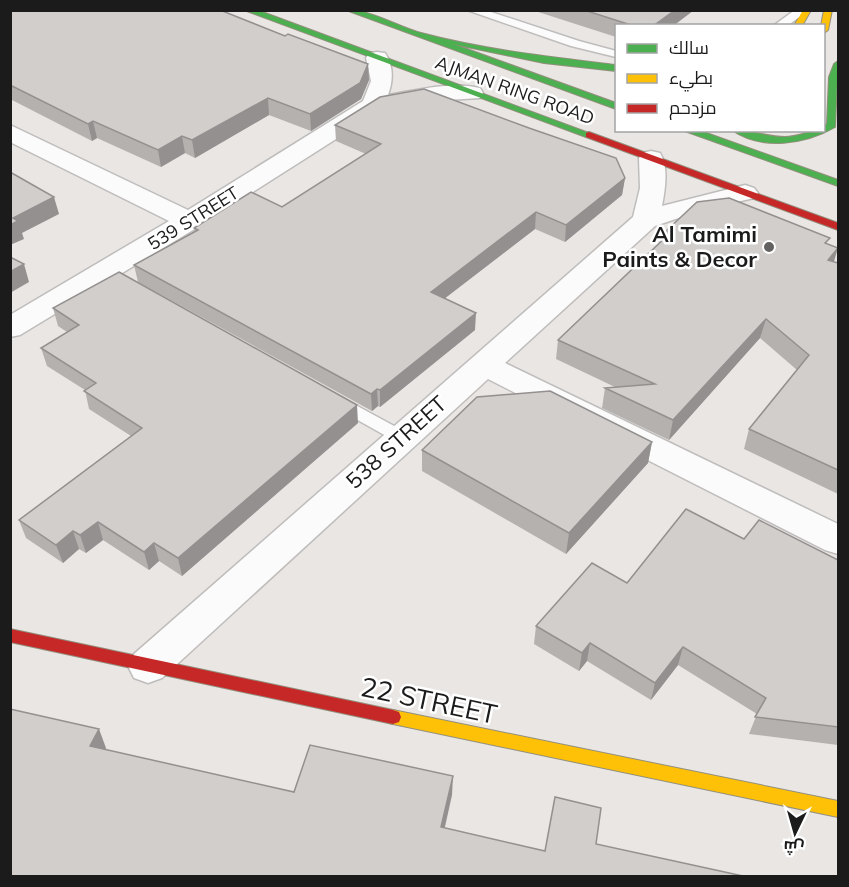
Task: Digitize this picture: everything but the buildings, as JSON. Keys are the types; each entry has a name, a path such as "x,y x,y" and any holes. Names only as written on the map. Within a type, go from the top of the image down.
{"main road":[{"name":"AJMAN RING ROAD","path":"248,10 838,227"},
{"name":"AJMAN RING ROAD","path":"350,10 615,106"},
{"path":"799,24 805,10"},
{"path":"825,25 828,10"},
{"path":"415,34 544,60 615,68"},
{"path":"825,131 832,125 834,118 834,77 838,64"},
{"path":"693,132 838,183"},
{"path":"745,132 777,140 811,137 824,132"},
{"name":"22 STREET","path":"10,635 148,666 838,809"}],"street":[{"path":"373,105 382,81 377,58"},
{"name":"539 STREET","path":"10,328 116,277 189,220 373,105 421,95 472,93"},
{"path":"10,132 189,220"},
{"path":"646,220 653,188 651,158"},
{"name":"538 STREET","path":"148,666 401,437 646,220 695,204 746,193"},
{"path":"484,365 838,540"}],"lane":[{"path":"472,10 575,44 615,54"},
{"path":"781,24 805,10"},
{"path":"320,391 401,437"}],"traffic: fast":[{"path":"248,10 589,135"},
{"path":"350,10 615,106"},
{"path":"415,34 544,60 615,68"},
{"path":"825,129 832,125 834,77 838,64"},
{"path":"693,132 838,183"},
{"path":"743,132 761,138 785,140 797,139 819,132"}],"traffic: slow":[{"path":"799,24 807,10"},
{"path":"825,25 828,10"},
{"path":"393,717 838,809"}],"traffic: jam":[{"path":"589,135 838,227"},
{"path":"10,635 393,717"}],"place":[{"name":"Al Tamimi Paints & Decor","path":"769,247"}]}
